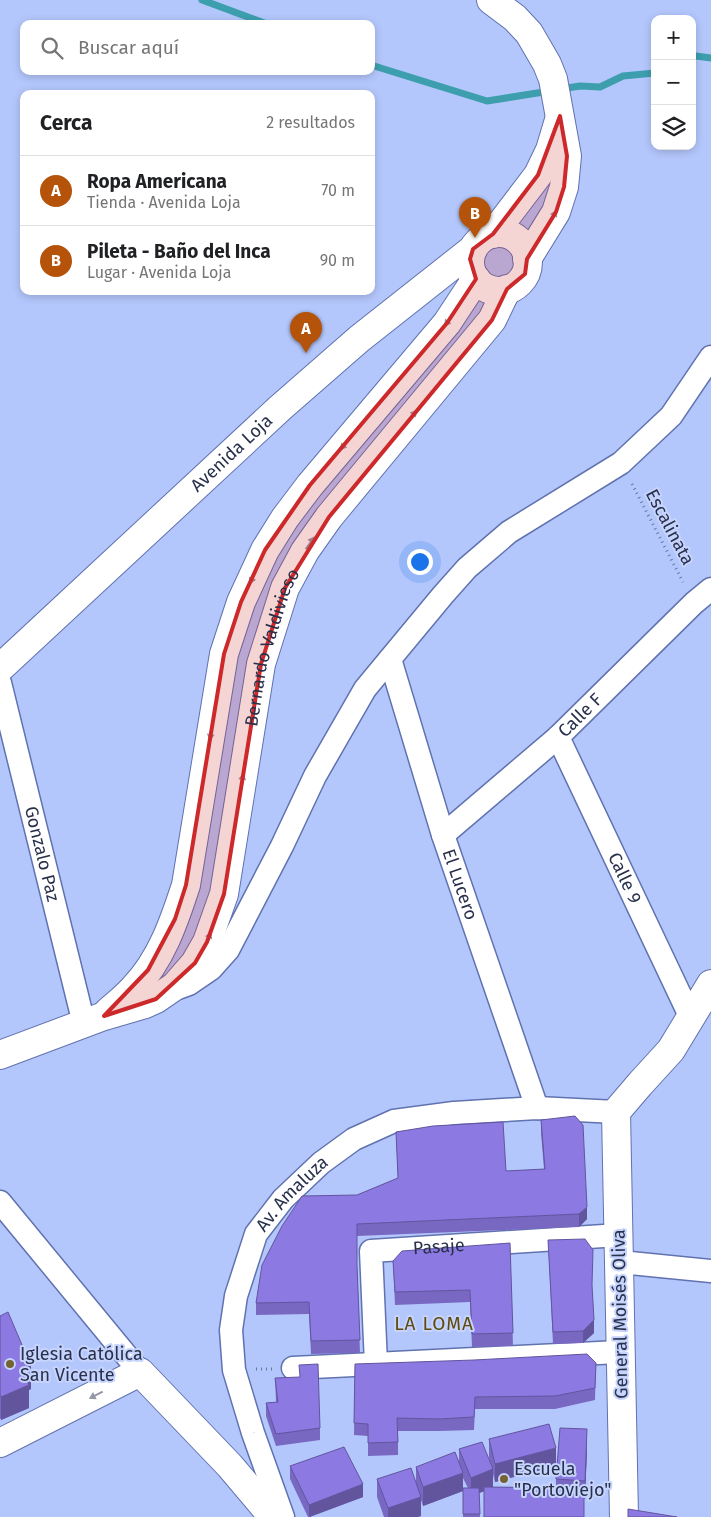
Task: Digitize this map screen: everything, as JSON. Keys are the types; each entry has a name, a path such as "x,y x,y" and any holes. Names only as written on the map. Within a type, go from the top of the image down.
{"main road":[{"path":"491,0 515,18 529,33 548,64 567,156 566,175 556,212 527,259"},
{"name":"Avenida Loja","path":"0,668 288,402 360,339 483,242 538,175 550,150 560,116"},
{"path":"502,233 512,236 519,242 525,250 527,259 525,274 514,286 507,289 490,289 482,285 471,270 470,259 483,242 502,233"},
{"name":"Bernardo Valdivieso","path":"94,1020 134,988 160,951 175,919 186,885 224,654 241,602 265,550 285,518 310,485 447,323 476,279"},
{"name":"Bernardo Valdivieso","path":"0,1055 156,999 174,986 195,963 207,942 224,894 261,664 285,588 305,551 329,517 492,320 507,289"},
{"path":"616,1112 672,1050 711,984"},
{"name":"General Moisés Oliva","path":"616,1112 619,1352 624,1517"},
{"path":"0,1443 140,1372 230,1466 273,1517"}],"street":[{"path":"166,991 189,984 211,969 228,950 282,846 315,776 365,689 467,568 509,532 621,463 671,416 711,357"},
{"name":"Calle F","path":"443,835 558,737 702,596"},
{"name":"El Lucero","path":"390,659 443,835 537,1108"},
{"name":"Gonzalo Paz","path":"0,683 94,1020"},
{"name":"Calle 9","path":"558,737 691,1018"},
{"name":"Av. Amaluza","path":"283,1517 252,1433 234,1370 232,1330 236,1296 256,1234 283,1198 321,1162 354,1139 394,1121 454,1113 537,1108 616,1112"},
{"path":"0,1202 140,1372"},
{"path":"619,1248 711,1272"},
{"name":"Pasaje","path":"376,1364 372,1252 619,1248"},
{"path":"293,1368 619,1352"}],"path":[{"name":"Escalinata","path":"621,463 702,596"},
{"path":"234,1370 293,1368"}],"highlighted area":[{"path":"560,116 567,156 564,187 556,212 527,259 525,274 507,289 492,320 329,517 285,588 261,664 224,894 207,942 195,963 156,999 104,1016 148,970 175,919 186,885 224,654 241,602 265,550 310,485 447,323 476,279 470,259 473,249 493,234 538,175"}],"building":[{"path":"575,1116 583,1125 587,1207 579,1214 357,1224 360,1340 311,1341 309,1302 256,1303 262,1265 282,1226 302,1196 357,1195 398,1178 396,1132 433,1126 503,1122 506,1171 545,1169 541,1120"},
{"path":"585,1239 593,1250 594,1320 583,1331 553,1332 548,1240"},
{"path":"510,1243 513,1333 472,1334 470,1290 395,1292 393,1261 402,1251"},
{"name":"Iglesia Católica San Vicente","path":"8,1312 31,1366 23,1369 29,1385 1,1397 0,1316"},
{"path":"587,1354 596,1363 595,1388 555,1396 475,1397 474,1417 439,1419 397,1418 398,1442 368,1443 368,1424 354,1423 355,1364"},
{"path":"318,1364 320,1428 276,1434 266,1403 278,1402 275,1378 300,1377 299,1365"},
{"path":"549,1424 556,1448 495,1464 489,1439"},
{"path":"560,1428 587,1429 585,1481 556,1479"},
{"path":"482,1442 493,1469 471,1478 459,1449"},
{"path":"344,1447 363,1484 309,1505 290,1466"},
{"path":"455,1452 463,1473 423,1487 416,1467"},
{"path":"411,1468 421,1497 388,1508 377,1479"},
{"path":"484,1487 584,1488 584,1517 484,1517"},
{"path":"463,1488 479,1488 480,1514 463,1514"},
{"path":"628,1509 677,1517 628,1517"}],"waterway":[{"path":"202,0 256,20"},
{"path":"696,56 711,58"},
{"path":"375,66 487,101 550,91"},
{"path":"561,89 580,86 600,87 623,76 651,73"}],"place":[{"name":"Pileta - Baño del Inca","path":"475,238"},
{"name":"Ropa Americana","path":"306,353"},
{"name":"Iglesia Católica San Vicente","path":"10,1364"},
{"name":"Escuela \"Portoviejo\"","path":"504,1479"}],"district":[{"name":"LA LOMA","path":"434,1323"}]}
